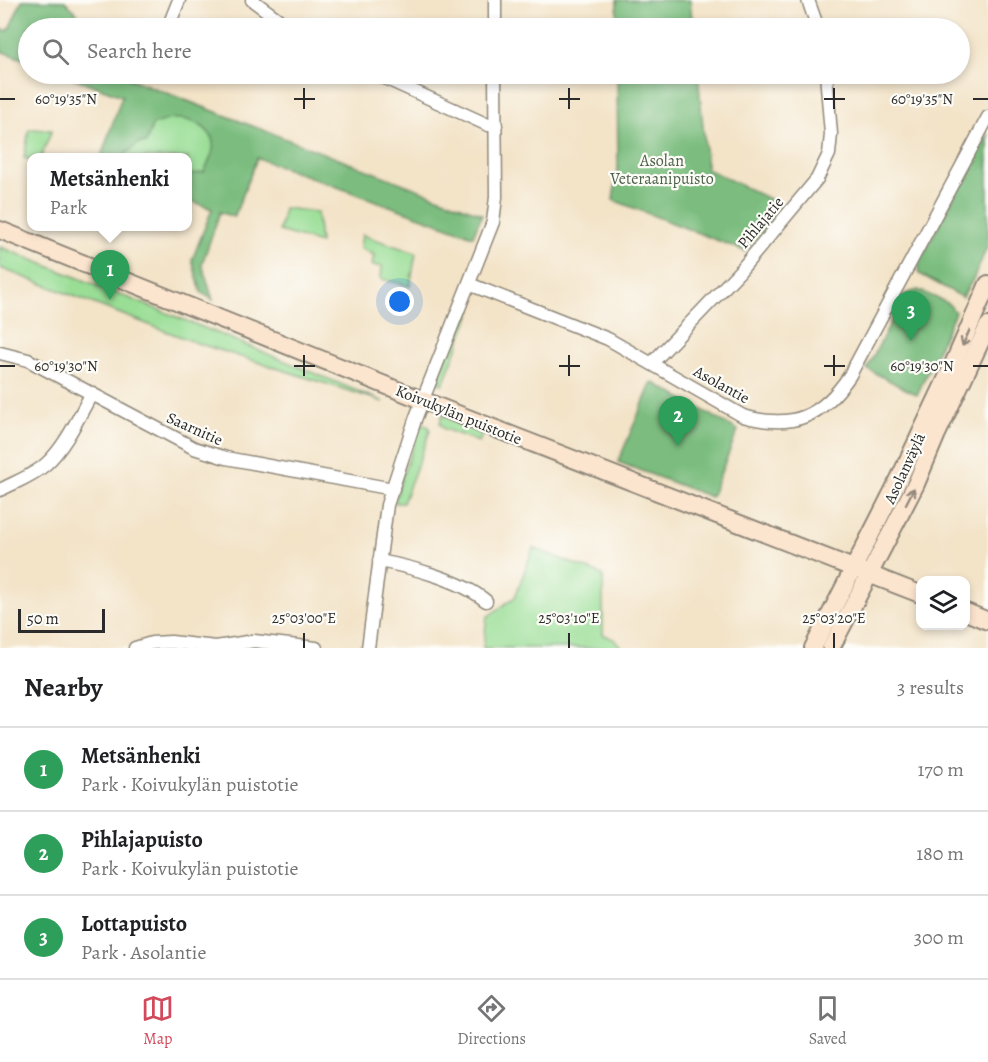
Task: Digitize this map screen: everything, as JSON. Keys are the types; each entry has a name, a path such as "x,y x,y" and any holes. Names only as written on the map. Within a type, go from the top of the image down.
{"street":[{"path":"172,18 178,0"},
{"path":"252,0 276,18"},
{"path":"495,0 495,18"},
{"path":"808,0 814,18"},
{"path":"398,84 488,125 496,125"},
{"path":"368,648 387,505 422,400 493,222 496,197 495,84"},
{"name":"Pihlajatie","path":"652,363 740,271 817,179 829,154 831,134 827,84"},
{"name":"Asolantie","path":"469,284 608,339 729,408 753,418 789,421 802,418 830,401 850,375 988,117"},
{"name":"Koivukylän puistotie","path":"0,230 422,400 916,592"},
{"name":"Asolanväylä","path":"831,648 896,487 984,304 988,284"},
{"name":"Asolanväylä","path":"813,648 915,484 988,326"},
{"name":"Saarnitie","path":"0,353 28,360 194,448 226,459 393,489"},
{"path":"0,490 46,464 70,431 92,393"},
{"path":"379,561 410,567 476,592 486,601"},
{"path":"970,614 988,621"},
{"path":"135,648 152,643 171,642 216,646 254,641 316,648"}],"green space":[{"path":"22,0 65,1 81,18 18,18 18,57 0,51 0,28 8,31"},
{"path":"617,0 690,0 692,18 617,18"},
{"path":"89,84 143,84 482,214 473,236 257,158 234,217 220,212 202,264 213,300 201,292 192,260 212,209 192,202 192,174 204,172 211,158 213,142 210,135 200,125 193,122 172,119 153,124 146,143 139,143 127,153 102,153 122,96"},
{"path":"127,84 144,84 267,132 234,217 192,201 192,153 103,153"},
{"name":"Asolan Veteraanipuisto","path":"617,84 699,84 707,169 786,207 745,251 613,200 618,166"},
{"path":"29,129 52,130 43,153 27,153 27,159 24,158"},
{"path":"988,133 988,245 973,280 962,297 918,273 920,260"},
{"path":"284,208 317,212 320,243 279,231"},
{"path":"362,235 416,253 410,286 381,279 382,266 372,266 374,255 360,248"},
{"path":"0,247 384,402 197,343 0,268"},
{"path":"918,290 948,303 955,312 917,395 867,369 905,294"},
{"path":"467,304 472,310 443,384 437,382"},
{"path":"652,382 738,430 711,497 618,462"},
{"path":"442,415 482,435 479,442 444,429 440,423"},
{"path":"421,423 429,427 430,431 403,503 395,503 400,483"},
{"path":"533,548 603,575 603,634 615,640 622,648 483,648 487,617 515,597"}],"place":[{"name":"Metsänhenki","path":"110,300"},
{"name":"Lottapuisto","path":"911,341"},
{"name":"Pihlajapuisto","path":"678,446"}]}
